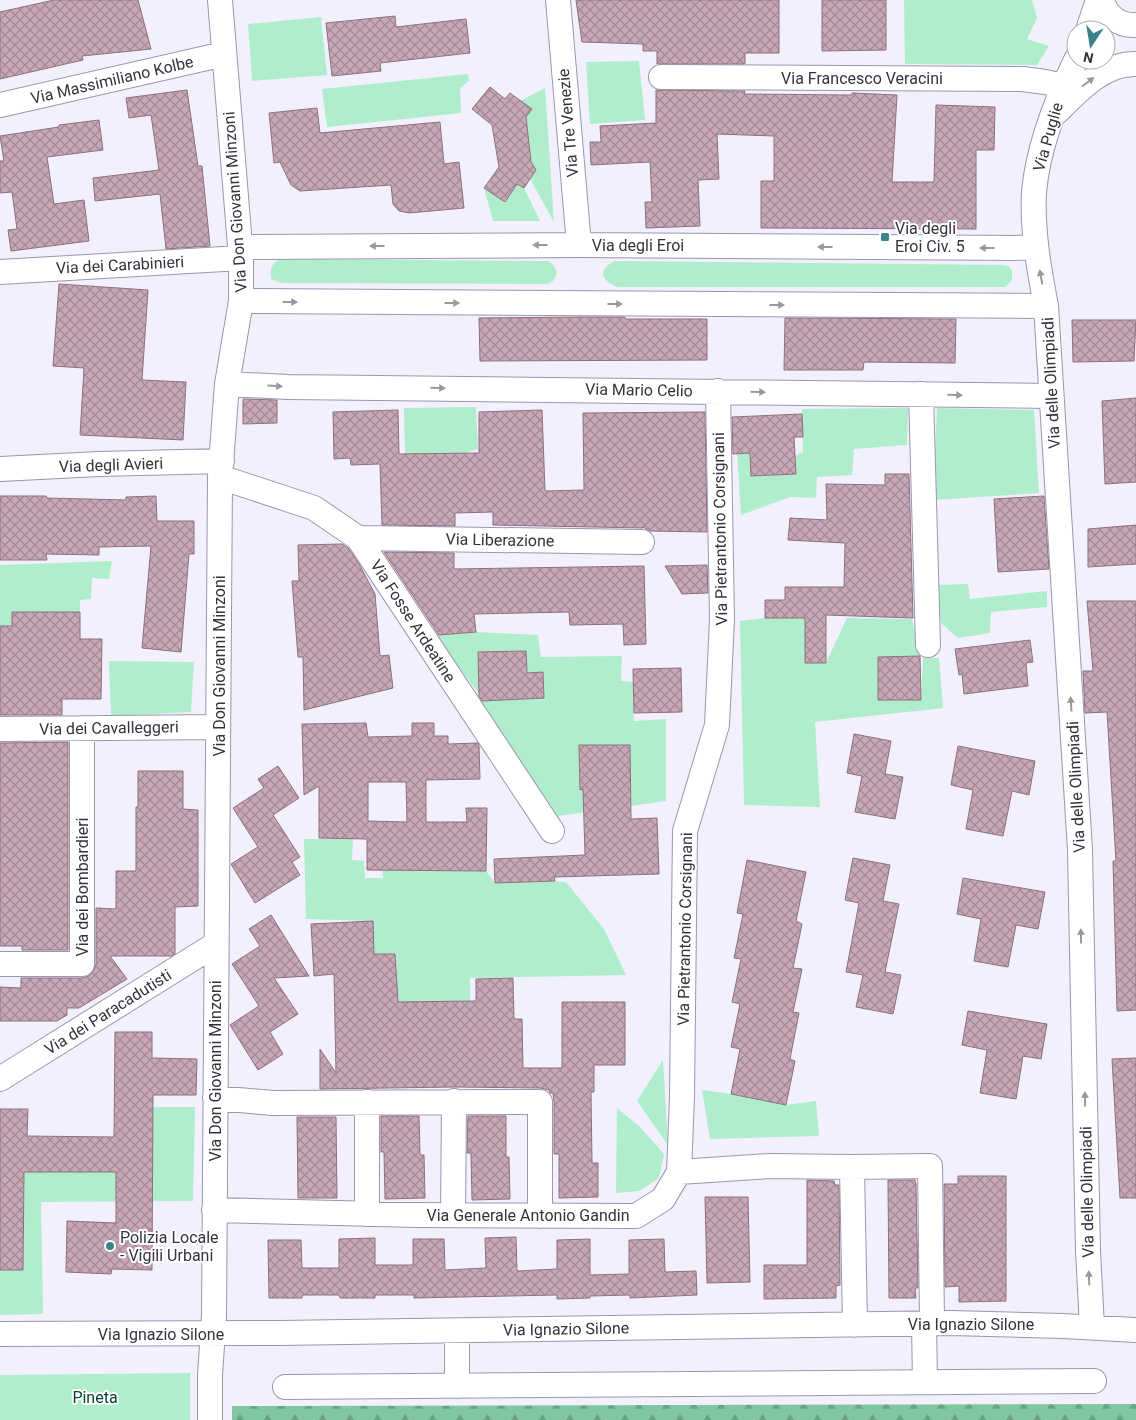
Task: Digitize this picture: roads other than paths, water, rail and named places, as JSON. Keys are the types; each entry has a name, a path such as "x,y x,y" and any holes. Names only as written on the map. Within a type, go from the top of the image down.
{"street":[{"name":"Via Don Giovanni Minzoni","path":"210,1420 210,1374 214,1334 221,469 227,384 241,301 240,253 220,0"},
{"name":"Via Tre Venezie","path":"558,0 579,245"},
{"path":"1100,0 1106,11 1114,19 1127,26"},
{"path":"1092,20 1100,0"},
{"name":"Via Massimiliano Kolbe","path":"0,105 224,54"},
{"path":"1053,116 1080,89 1103,71 1136,64"},
{"name":"Via Puglie","path":"1036,248 1034,192 1040,156 1063,86 1071,70"},
{"name":"Via Francesco Veracini","path":"661,77 1023,79 1063,86"},
{"name":"Via degli Eroi","path":"240,253 579,245 1036,248"},
{"name":"Via delle Olimpiadi","path":"1036,248 1046,306 1080,850 1088,1241 1092,1327"},
{"name":"Via dei Carabinieri","path":"0,272 240,253"},
{"path":"241,301 1046,306"},
{"name":"Via Mario Celio","path":"227,384 288,387 1051,396"},
{"name":"Via Pietrantonio Corsignani","path":"679,1172 682,1097 685,831 717,726 718,716 722,619 718,391"},
{"path":"921,394 928,645"},
{"name":"Via degli Avieri","path":"0,469 99,464 221,469"},
{"name":"Via Fosse Ardeatine","path":"221,469 314,508 358,538 552,832"},
{"name":"Via Liberazione","path":"358,538 642,542"},
{"name":"Via dei Cavalleggeri","path":"0,729 218,727"},
{"name":"Via dei Bombardieri","path":"0,964 82,964 82,728"},
{"name":"Via dei Paracadutisti","path":"0,1079 216,944"},
{"path":"215,1098 274,1103 540,1102 540,1216"},
{"path":"367,1102 367,1214"},
{"path":"453,1215 454,1102"},
{"path":"679,1172 770,1166 930,1166 928,1323 924,1382"},
{"path":"852,1167 855,1325"},
{"name":"Via Generale Antonio Gandin","path":"214,1210 367,1214 636,1216 663,1199 679,1172"},
{"name":"Via Ignazio Silone","path":"0,1334 214,1334 928,1323 1092,1327 1135,1331"},
{"path":"457,1331 457,1386"},
{"path":"285,1387 1094,1381"}],"place":[{"name":"Via degli Eroi Civ. 5","path":"885,237"},
{"name":"Polizia Locale - Vigili Urbani","path":"110,1246"}],"park label":[{"name":"Pineta","path":"95,1397"}]}
